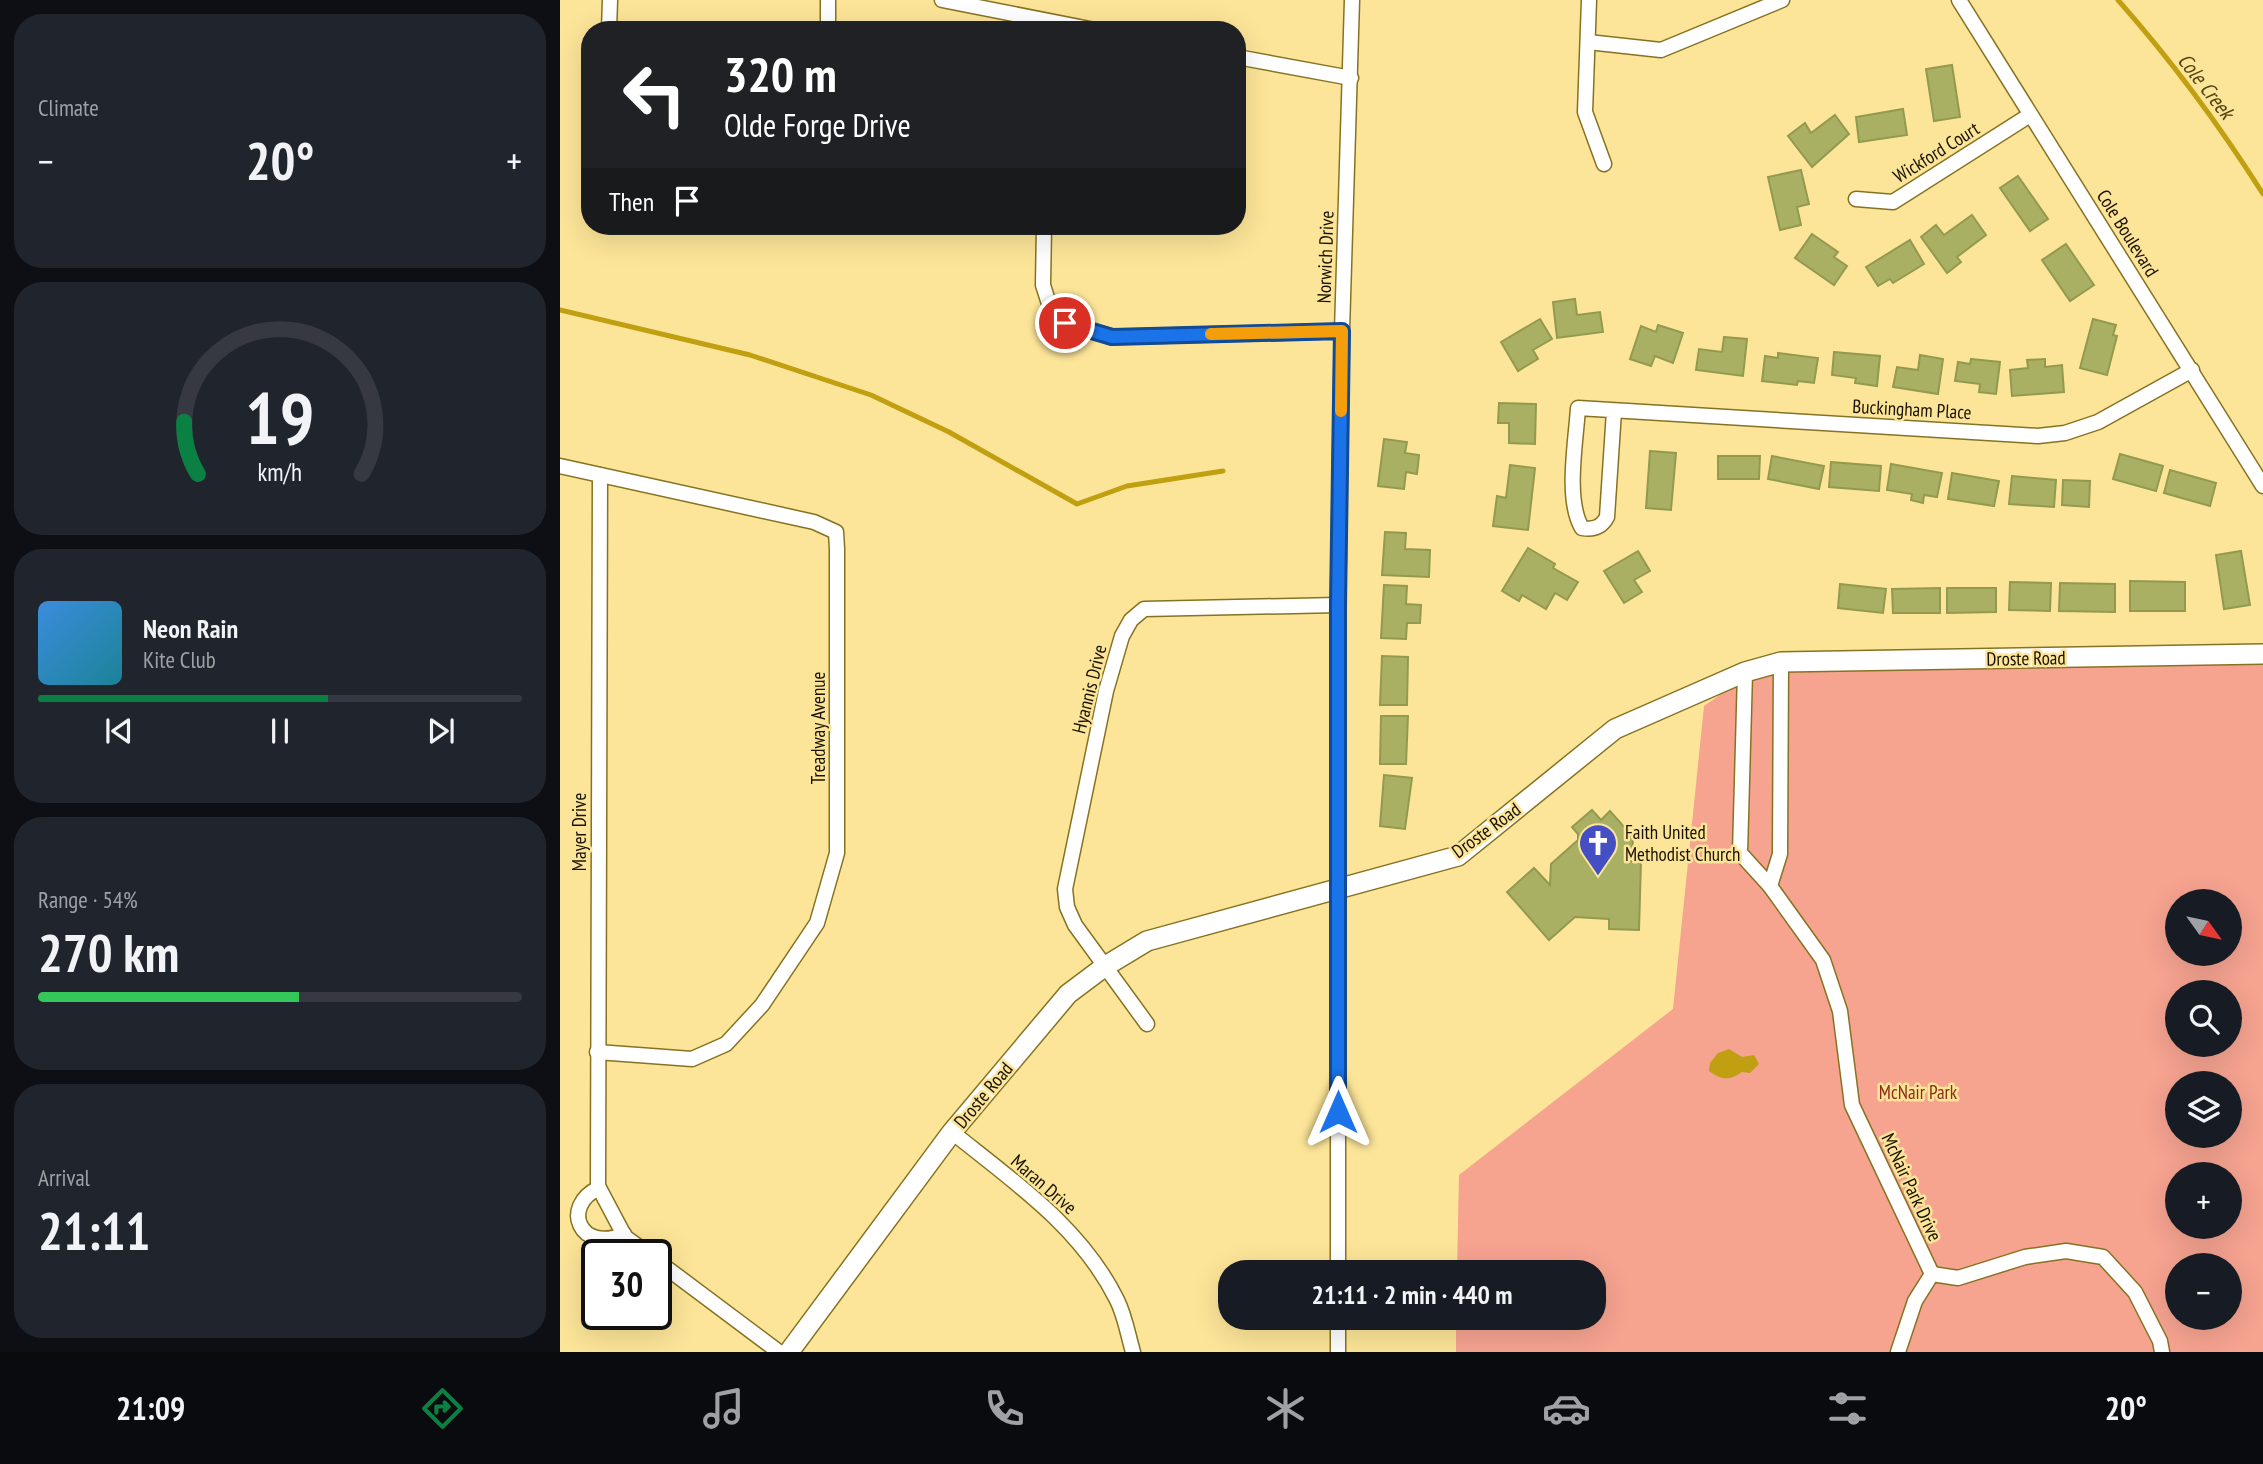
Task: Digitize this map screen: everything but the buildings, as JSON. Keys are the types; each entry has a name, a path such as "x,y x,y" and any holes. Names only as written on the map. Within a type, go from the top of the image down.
{"street":[{"path":"609,21 610,0"},
{"path":"828,0 828,21"},
{"path":"942,0 1031,21"},
{"name":"Norwich Drive","path":"1338,1260 1338,605 1342,331 1352,0"},
{"path":"1589,0 1585,112 1604,163"},
{"path":"1588,41 1661,50 1783,0"},
{"name":"Cole Boulevard","path":"1959,0 2263,486"},
{"path":"1246,59 1351,78"},
{"name":"Wickford Court","path":"1856,199 1893,202 2030,115"},
{"path":"1044,235 1043,285 1050,307 1065,323 1112,337 1342,331"},
{"name":"Buckingham Place","path":"1614,411 1606,517 1603,524 1592,530 1582,528 1575,516 1573,494 1578,408 2038,436 2065,433 2098,422 2192,370"},
{"name":"Treadway Avenue","path":"560,466 814,522 836,531 837,853 817,923 762,1005 726,1044 692,1059 597,1052"},
{"name":"Mayer Drive","path":"600,475 597,1052 599,1188 624,1234 630,1239"},
{"name":"Hyannis Drive","path":"1147,1024 1075,925 1067,907 1065,889 1106,691 1122,636 1131,620 1144,609 1338,605"},
{"name":"Droste Road","path":"789,1352 952,1132 1068,993 1147,941 1458,856 1615,729 1745,672 1781,662 2263,654"},
{"path":"1770,886 1780,854 1781,662"},
{"name":"McNair Park Drive","path":"1745,672 1740,853 1770,886 1823,960 1840,1011 1852,1105 1932,1274"},
{"name":"Maran Drive","path":"952,1132 1059,1219 1091,1257 1118,1302 1133,1352"},
{"path":"599,1188 585,1193 575,1210 575,1225 583,1234 597,1239 611,1240 624,1234"},
{"path":"1898,1352 1915,1301 1932,1274 1958,1278 2025,1257 2066,1251 2103,1257 2135,1292 2160,1340 2162,1352"},
{"path":"672,1272 779,1352"},
{"path":"1338,1330 1338,1352"}],"green space":[{"name":"McNair Park","path":"2263,657 2263,1352 1456,1352 1456,1330 1606,1330 1606,1260 1457,1260 1459,1175 1673,1009 1704,706 1759,668"}],"shaded area":[{"path":"1729,1049 1742,1057 1754,1055 1759,1064 1750,1073 1742,1072 1729,1078 1722,1078 1709,1071 1710,1063 1718,1053"}],"waterway":[{"name":"Cole Creek","path":"2118,0 2195,94 2263,194"},
{"path":"560,310 750,355 871,395 949,432 1077,504 1127,486 1223,471"}],"slow traffic":[{"path":"1211,334 1342,331 1341,411"}],"place":[{"name":"Faith United Methodist Church","path":"1598,877"}],"route":[{"path":"1065,323 1112,337 1342,331 1338,605 1338,1112"}]}
